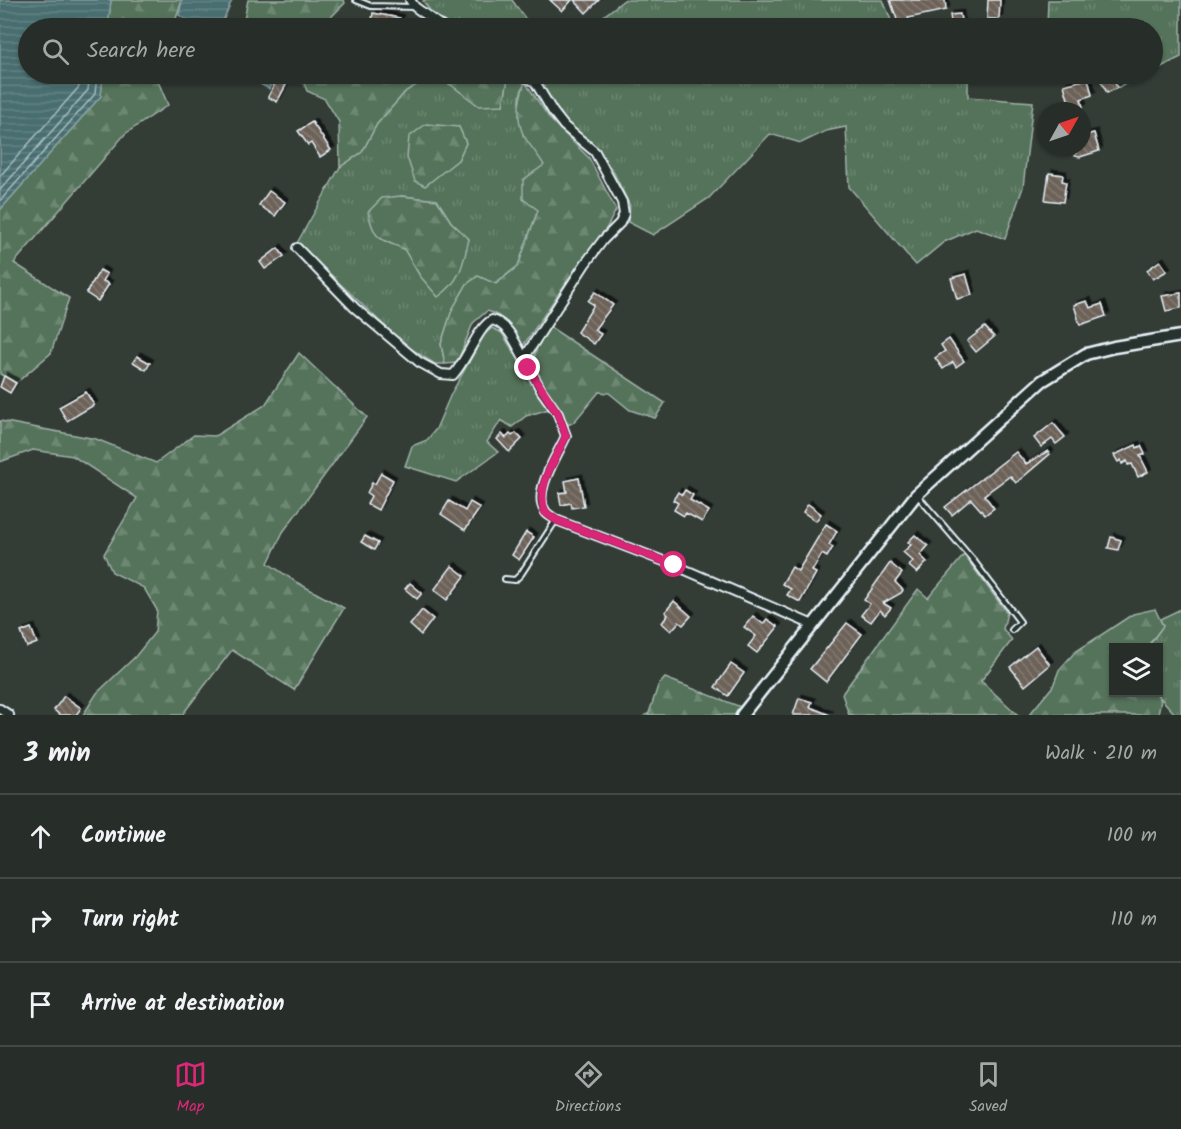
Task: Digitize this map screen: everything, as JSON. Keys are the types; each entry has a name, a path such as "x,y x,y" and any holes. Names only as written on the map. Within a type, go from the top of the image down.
{"street":[{"path":"413,3 432,18"},
{"path":"524,358 585,264 603,240 620,223 624,214 622,202 595,152 564,126 536,84"},
{"path":"297,248 355,308 419,362 441,374 453,375 470,352 483,326 492,320 503,325 524,358 566,436 543,484 541,494 545,512 556,520 674,565 813,625"},
{"path":"742,715 916,495 1042,381 1086,354 1181,336"},
{"path":"0,709 9,715"}],"lane":[{"path":"356,0 371,6 413,3"},
{"path":"916,495 973,560 1020,622 1012,630"},
{"path":"505,579 516,580 556,520"}],"green space":[{"path":"111,0 182,0 176,18 109,18"},
{"path":"248,0 344,0 345,3 330,18 244,18"},
{"path":"512,0 525,18 438,18 423,1"},
{"path":"624,0 883,0 890,18 601,18"},
{"path":"1048,0 1181,0 1181,57 1163,66 1163,18 1047,18"},
{"path":"102,84 159,84 168,105 125,134 14,263 69,298 51,353 16,383 0,374 0,210 101,96"},
{"path":"304,84 418,84 406,91 377,124 362,152 340,167 339,122 325,99 307,91"},
{"path":"418,84 449,84 503,105 507,84 524,84 520,95 523,135 545,166 538,210 518,266 495,284 478,276 467,284 452,310 441,344 445,364 435,364 405,345 297,243 340,167 362,152 377,124 406,91","holes":["459,127 466,143 458,160 437,175","401,196 437,200 451,222 469,239 420,276 404,248 393,244"]},
{"path":"449,84 507,84 503,105 479,106"},
{"path":"526,84 550,119 589,158 616,210 606,229 576,268 523,346 504,320 487,311 473,323 457,363 445,364 441,344 452,310 467,284 478,276 496,284 518,266 538,210 523,199 523,180 544,165 521,128 519,108 521,95"},
{"path":"540,84 968,84 968,97 1033,102 1023,187 1005,239 976,228 944,242 916,265 849,187 846,127 826,131 801,143 770,134 709,198 653,235 628,222 630,206 613,171 598,152 563,120"},
{"path":"426,124 459,127 466,143 458,160 425,186 415,181 407,157 409,137"},
{"path":"401,196 437,200 451,222 469,239 463,264 456,278 452,285 438,297 420,276 404,249 383,240 373,228 368,212 382,198"},
{"path":"550,327 665,403 655,418 630,410 609,393 599,392 574,422 568,425 532,366 537,347"},
{"path":"492,328 502,333 549,409 526,416 512,427 501,420 487,442 498,452 456,482 405,466 412,446 427,440 436,429 451,394 485,334"},
{"path":"299,353 367,417 283,532 268,563 296,582 344,608 294,690 232,650 182,715 83,715 97,693 135,657 155,632 157,610 144,588 112,572 104,554 137,498 73,456 33,450 0,462 0,421 96,439 156,463 194,435 215,436 265,405"},
{"path":"964,555 1007,613 1003,629 1012,640 981,681 1018,715 849,715 842,694 918,589 928,598"},
{"path":"1155,609 1163,626 1150,643 1109,643 1109,697 1159,697 1161,700 1158,715 1029,715 1053,686 1059,670 1075,652 1133,614"},
{"path":"1181,609 1181,715 1176,715 1160,697 1163,697 1163,643 1151,643 1163,626 1160,619"},
{"path":"665,678 741,707 735,715 646,715 649,713 658,686"}],"water":[{"path":"0,0 111,0 109,18 18,18 18,84 102,84 101,96 0,210"},
{"path":"182,0 232,0 224,18 183,18 179,15"},
{"path":"260,84 271,84 269,89"}],"building":[{"path":"550,0 572,0 562,11"},
{"path":"574,0 599,0 586,13"},
{"path":"890,0 945,0 946,10 908,18 896,18"},
{"path":"988,0 1000,0 999,18 987,18"},
{"path":"373,13 400,18 372,18"},
{"path":"960,14 961,18 950,18 950,15"},
{"path":"275,84 286,84 277,102 268,97"},
{"path":"1089,84 1092,95 1081,99 1082,102 1069,102 1064,85"},
{"path":"1102,84 1115,84 1117,88 1107,93"},
{"path":"312,122 331,150 320,157 311,143 308,145 298,131"},
{"path":"1094,133 1099,151 1091,154 1091,134"},
{"path":"1049,173 1063,175 1062,181 1066,182 1063,202 1045,200"},
{"path":"269,191 285,202 275,216 259,205"},
{"path":"278,248 284,256 265,269 260,262"},
{"path":"1160,261 1167,271 1153,279 1147,270"},
{"path":"100,270 107,274 103,281 109,284 98,301 86,293"},
{"path":"966,274 972,295 957,299 951,278"},
{"path":"595,292 613,305 594,330 601,334 594,344 577,332 594,305 588,301"},
{"path":"1181,293 1181,308 1166,311 1162,296"},
{"path":"1087,301 1090,308 1102,304 1106,316 1080,325 1074,305"},
{"path":"985,327 994,337 976,352 967,341"},
{"path":"949,339 964,361 956,367 953,362 943,369 935,358 945,351 941,345"},
{"path":"137,356 150,363 146,370 133,362"},
{"path":"4,376 16,383 10,393 0,387"},
{"path":"86,392 94,405 67,421 59,407"},
{"path":"1053,423 1065,437 1056,444 1052,439 1041,447 1034,438"},
{"path":"516,433 522,439 509,452 497,439 502,434 506,438"},
{"path":"1136,445 1137,448 1141,446 1145,454 1140,456 1148,472 1138,477 1132,464 1128,465 1127,461 1122,464 1121,460 1118,462 1114,455"},
{"path":"1048,451 1050,454 1016,483 1010,476 984,495 994,508 985,515 971,499 952,515 945,507 1016,452 1026,464"},
{"path":"381,473 393,480 378,510 367,504 371,496 367,493"},
{"path":"579,478 584,506 572,508 571,503 561,505 559,493 567,492 565,481"},
{"path":"685,490 693,495 690,500 709,511 702,522 686,513 684,516 674,510 678,503 673,500 678,492 682,495"},
{"path":"449,501 465,511 470,502 480,508 465,530 441,514"},
{"path":"808,504 821,514 816,521 803,512"},
{"path":"826,524 837,531 829,545 833,547 827,557 822,554 812,571 816,573 800,602 787,595 791,589 782,584 792,567 798,571"},
{"path":"526,532 534,537 519,560 512,555"},
{"path":"915,535 928,546 920,555 927,562 917,573 909,566 913,561 903,552 911,545 908,542"},
{"path":"365,536 378,543 374,550 361,542"},
{"path":"1111,537 1121,540 1118,550 1108,548"},
{"path":"890,563 902,573 895,582 903,590 883,603 891,608 885,615 880,610 871,622 861,615 870,604 864,600"},
{"path":"452,566 465,576 447,600 434,590"},
{"path":"410,583 422,593 417,599 405,589"},
{"path":"674,601 691,616 683,625 679,622 671,631 662,623 668,615 665,612"},
{"path":"422,610 433,619 421,635 410,625"},
{"path":"753,616 763,624 767,619 778,627 757,653 748,646 756,636 744,627"},
{"path":"847,623 862,634 826,682 810,669"},
{"path":"31,628 37,643 27,647 21,632"},
{"path":"1036,646 1050,665 1025,686 1010,667"},
{"path":"731,664 744,673 728,696 715,687"},
{"path":"64,696 81,708 76,715 60,715 54,710"},
{"path":"799,698 812,702 810,707 830,715 793,715"}],"route":[{"path":"528,368 558,414 566,436 543,484 541,494 545,512 556,520 674,565"}]}
